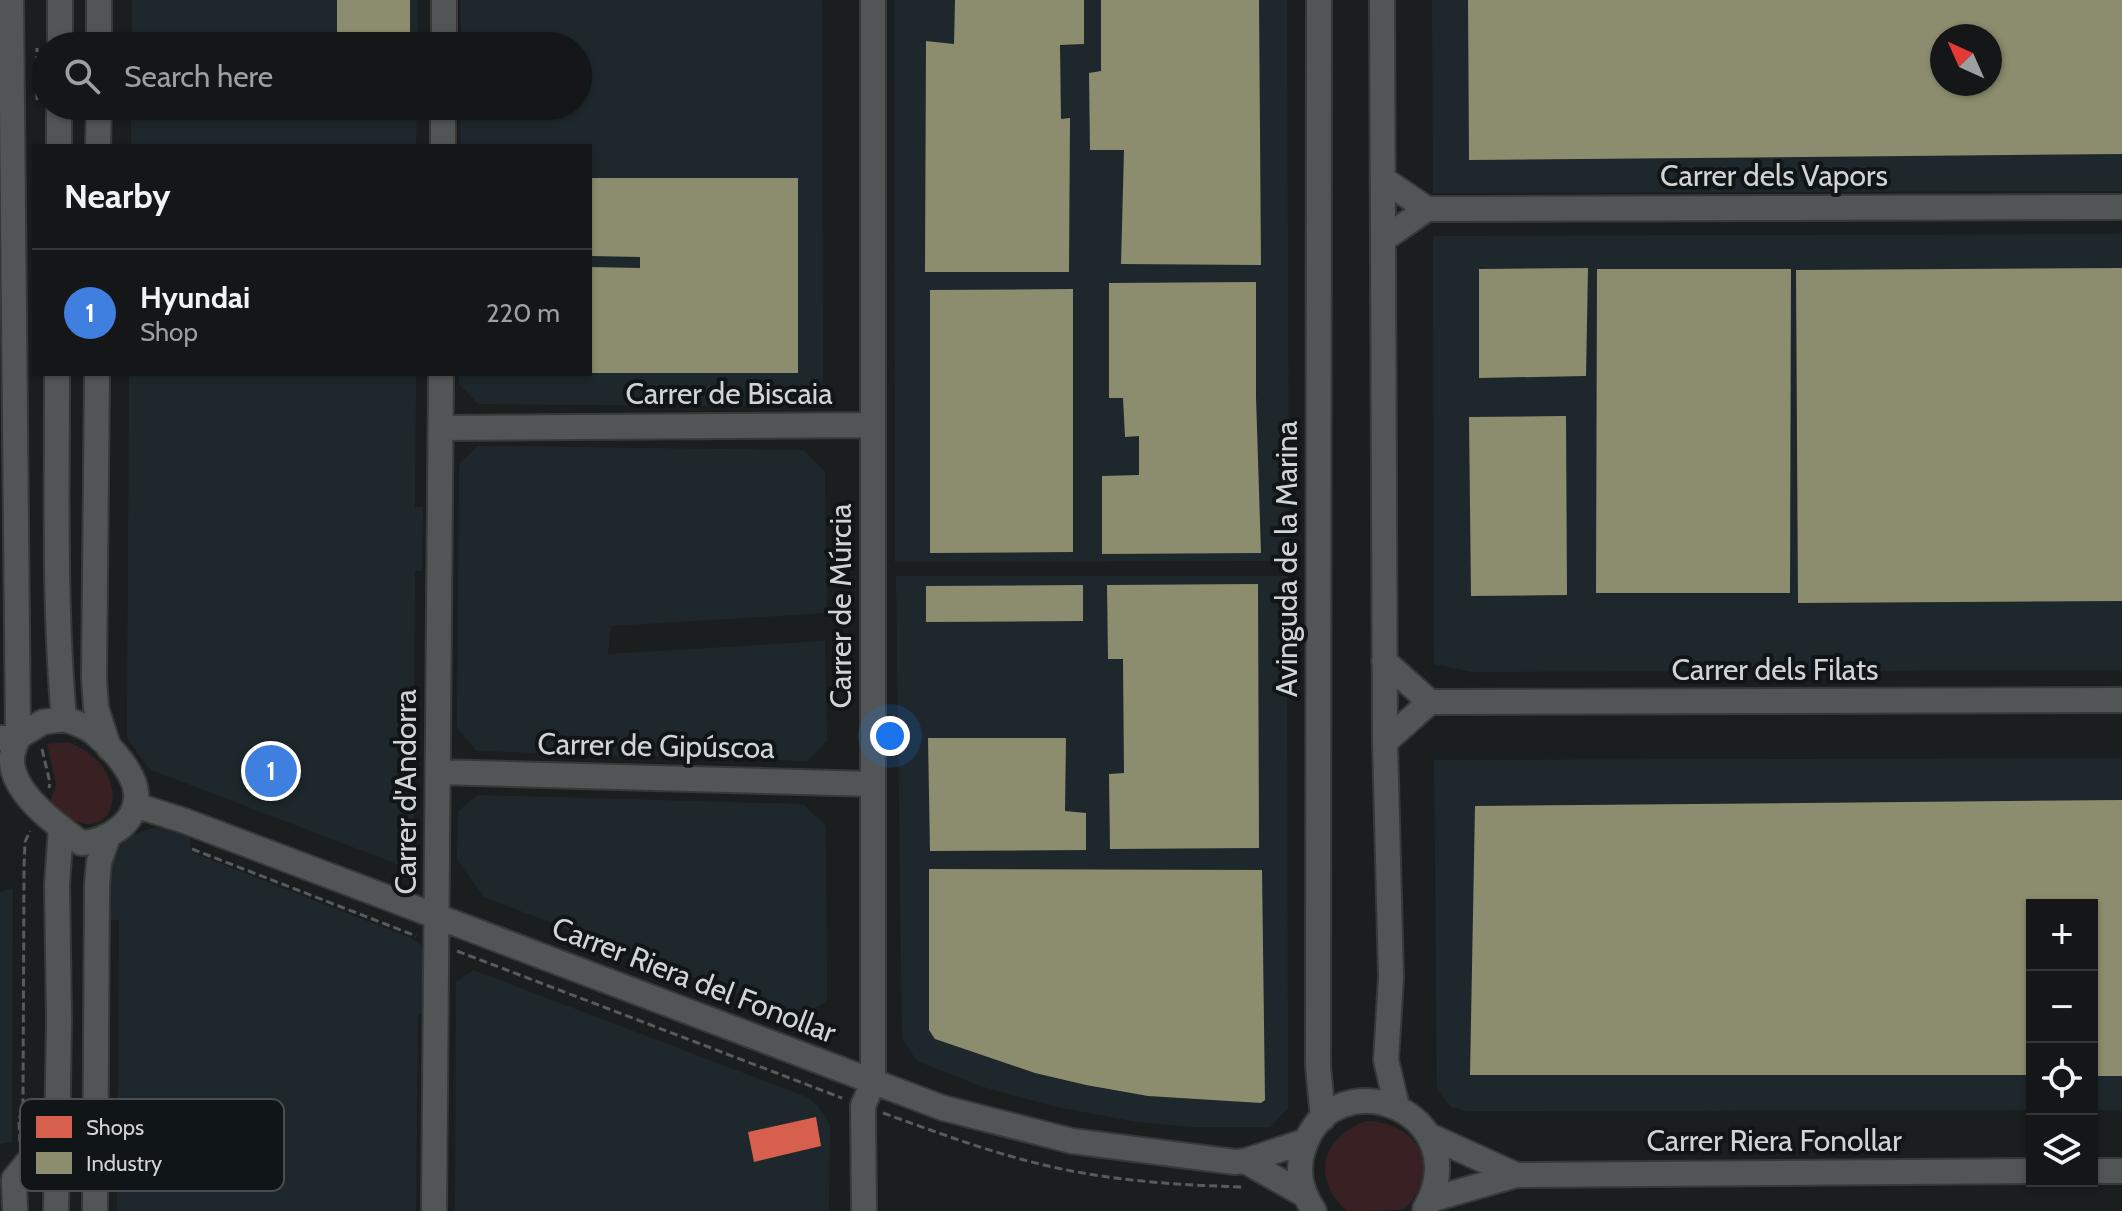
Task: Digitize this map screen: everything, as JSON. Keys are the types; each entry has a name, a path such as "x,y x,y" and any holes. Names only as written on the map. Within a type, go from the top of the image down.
{"street":[{"path":"9,738 43,722 64,719 93,731 128,772 137,792 135,805 124,825 108,837 81,843 34,804 10,777 12,758 9,738 11,0"},
{"path":"51,32 60,0"},
{"path":"99,0 99,32"},
{"path":"444,0 444,32"},
{"name":"Carrer de Múrcia","path":"864,1211 863,1106 873,1082 873,0"},
{"name":"Avinguda de la Marina","path":"1319,0 1318,1066 1323,1118"},
{"path":"1382,0 1384,661 1391,977 1386,1060 1397,1107"},
{"path":"52,120 58,144"},
{"path":"98,144 99,120"},
{"path":"443,120 443,144"},
{"path":"1383,179 1427,209 1384,239"},
{"name":"Carrer dels Vapors","path":"1427,209 2122,207"},
{"path":"57,376 60,672 64,719"},
{"path":"97,376 94,678 96,708 109,748"},
{"name":"Carrer d'Andorra","path":"434,1211 441,376"},
{"name":"Carrer de Biscaia","path":"441,428 873,425"},
{"path":"1384,661 1430,702 1385,742"},
{"name":"Carrer dels Filats","path":"1430,702 2121,701"},
{"name":"Carrer de Gipúscoa","path":"438,772 873,784"},
{"name":"Carrer Riera del Fonollar","path":"135,805 185,821 943,1108 1072,1141 1245,1161"},
{"path":"57,1099 57,884 61,828"},
{"path":"96,1099 97,884 99,862 108,837"},
{"path":"1309,1203 1300,1168 1306,1141 1323,1118 1359,1101 1385,1102 1397,1107"},
{"name":"Carrer Riera Fonollar","path":"1397,1107 1418,1121 1428,1135 1516,1175"},
{"path":"1427,1205 1436,1184 1437,1167 1435,1150 1428,1135"},
{"path":"1245,1161 1306,1141"},
{"path":"1245,1161 1309,1203"},
{"name":"Carrer Riera Fonollar","path":"1427,1205 1516,1175 2026,1171"},
{"path":"2098,1171 2122,1171"},
{"path":"15,1211 14,1179 20,1172"},
{"path":"56,1191 56,1211"},
{"path":"95,1191 95,1211"}],"path":[{"path":"42,744 50,783 48,794"},
{"path":"23,1099 25,842 33,827"},
{"path":"24,886 33,885"},
{"path":"20,1116 20,1144"}],"shaded area":[{"path":"132,0 418,0 418,32 132,32"},
{"path":"461,0 822,0 823,387 803,407 478,404 459,384 459,376 592,376 592,144 460,144 460,120 592,120 592,32 461,32"},
{"path":"894,0 1287,0 1289,561 895,562"},
{"path":"1432,0 2122,0 2122,191 1433,193"},
{"path":"131,120 417,120 416,144 131,144"},
{"path":"2122,234 2122,670 1472,672 1434,664 1433,236"},
{"path":"129,376 416,376 415,507 423,507 422,571 415,571 413,852 397,864 149,769 127,737"},
{"path":"478,446 803,450 825,472 827,613 611,626 608,654 825,641 827,741 807,761 477,751 457,728 459,464"},
{"path":"896,576 1287,576 1288,1108 1270,1127 1193,1127 1137,1122 1052,1106 980,1086 917,1061 902,1039"},
{"path":"68,742 92,756 107,773 112,792 111,808 103,820 89,824 71,819 50,801 56,785 47,744"},
{"path":"2122,758 2122,1110 2098,1110 2098,899 2026,899 2026,1110 1467,1111 1451,1107 1437,1090 1434,760"},
{"path":"478,795 803,804 826,826 825,1002 798,1017 484,897 457,860 458,811"},
{"path":"157,827 190,837 191,852 413,939 421,945 425,956 425,1009 418,1015 416,1211 117,1211 117,1191 284,1191 284,1099 118,1099 119,920 101,920 109,858 133,834"},
{"path":"13,888 12,1142 0,1144 0,892"},
{"path":"473,970 807,1097 817,1105 830,1124 829,1211 455,1211 456,982"},
{"path":"1366,1121 1391,1125 1402,1131 1418,1147 1423,1158 1421,1184 1412,1201 1403,1209 1347,1211 1328,1186 1326,1160 1331,1148 1339,1137"}],"building: Shops":[{"path":"816,1117 821,1146 754,1162 748,1132"}],"building: Industry":[{"path":"337,0 410,0 410,32 337,32"},
{"path":"955,0 1084,0 1084,44 1060,45 1061,119 1070,118 1069,272 925,272 926,41 954,44"},
{"path":"1101,0 1259,0 1261,265 1121,264 1124,150 1090,150 1089,73 1101,71"},
{"path":"1468,0 2122,0 2122,154 1469,160"},
{"path":"592,178 798,178 798,373 592,373 592,267 640,268 640,257 592,256"},
{"path":"1588,268 1586,376 1479,378 1479,269"},
{"path":"2122,268 2122,601 1798,603 1796,270"},
{"path":"1597,269 1791,269 1790,593 1596,593"},
{"path":"1256,282 1261,553 1102,554 1102,476 1139,475 1139,436 1125,437 1123,398 1109,398 1109,283"},
{"path":"1073,289 1073,552 930,553 930,290"},
{"path":"1566,416 1567,595 1471,596 1469,417"},
{"path":"1258,584 1259,848 1110,849 1109,774 1124,773 1123,659 1108,659 1107,585"},
{"path":"1083,585 1083,621 926,622 926,586"},
{"path":"928,738 1066,738 1065,811 1086,813 1086,850 930,851"},
{"path":"2122,800 2122,1076 2098,1076 2098,899 2026,899 2026,1075 1470,1075 1475,806"},
{"path":"929,869 1262,870 1265,1100 1261,1103 1148,1096 1086,1085 1035,1073 935,1039 929,1030"}],"place":[{"name":"Hyundai","path":"271,771"}]}
